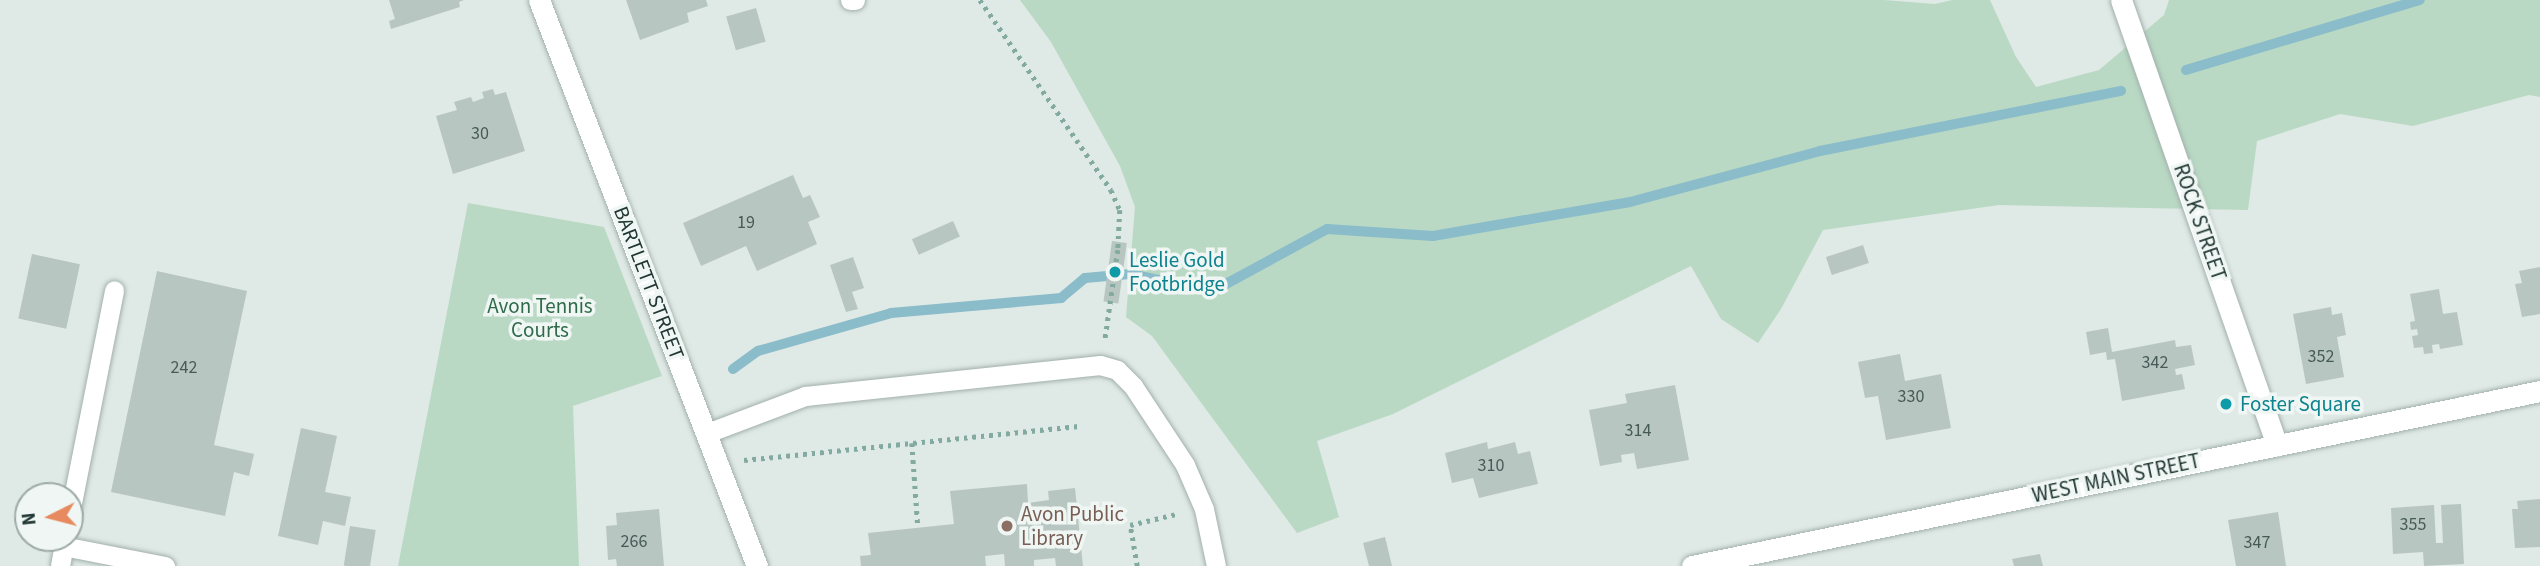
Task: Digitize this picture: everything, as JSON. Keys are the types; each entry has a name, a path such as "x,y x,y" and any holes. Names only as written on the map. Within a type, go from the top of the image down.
{"street":[{"name":"BARTLETT STREET","path":"539,0 757,566"},
{"name":"ROCK STREET","path":"2122,0 2277,445"},
{"name":"WEST MAIN STREET","path":"1692,566 2540,391"}],"lane":[{"path":"850,0 855,0"},
{"path":"76,482 114,289"},
{"path":"707,433 805,396 1100,365 1117,370 1133,386 1185,465 1204,509 1216,566"},
{"path":"84,547 165,566"}],"path":[{"path":"979,0 1111,190 1120,210 1112,302 1100,365"},
{"path":"720,469 746,459 1081,426"},
{"path":"912,443 918,527"},
{"path":"1137,566 1130,525 1204,509"}],"green space":[{"path":"1020,0 1884,0 1935,4 1952,0 1990,0 2016,57 2036,87 2099,70 2164,15 2169,0 2540,0 2540,97 2529,95 2413,126 2340,114 2257,141 2248,210 1999,205 1823,230 1781,309 1758,343 1721,319 1691,266 1393,414 1317,441 1339,517 1297,533 1152,336 1126,317 1135,207 1120,166 1051,42"},
{"name":"Avon Tennis Courts","path":"468,203 604,227 662,376 573,406 579,566 398,566"}],"building":[{"path":"389,0 464,0 459,2 460,7 391,29 389,21 395,19"},
{"path":"626,0 706,0 708,6 687,13 689,22 640,40"},
{"path":"756,8 766,42 736,50 726,17"},
{"path":"493,89 495,95 506,92 525,151 453,174 436,116 457,110 454,102 471,97 473,102 484,98 482,92"},
{"path":"793,175 803,198 810,195 820,217 808,222 817,244 757,271 746,246 701,266 683,223"},
{"path":"953,221 960,237 919,255 912,239"},
{"name":"Leslie Gold Footbridge","path":"1112,241 1127,243 1118,303 1104,301"},
{"path":"1863,245 1869,263 1832,275 1826,257"},
{"path":"32,254 80,264 66,329 18,319"},
{"path":"853,257 864,288 852,292 858,309 846,312 830,265"},
{"path":"2540,267 2540,314 2522,317 2515,284 2522,283 2519,271"},
{"path":"157,271 247,291 214,445 254,454 249,476 234,472 225,516 111,492"},
{"path":"2439,289 2443,314 2457,312 2463,345 2440,349 2439,344 2432,345 2433,353 2424,354 2423,347 2414,348 2412,336 2418,335 2417,329 2411,330 2410,322 2415,321 2410,294"},
{"path":"2331,307 2332,315 2342,313 2346,335 2337,337 2344,377 2306,384 2293,314"},
{"path":"2108,328 2112,352 2175,340 2176,347 2191,345 2195,365 2175,369 2176,375 2182,374 2185,389 2122,401 2115,359 2107,360 2106,352 2090,355 2086,332"},
{"path":"1900,354 1905,381 1941,374 1951,428 1886,440 1878,396 1865,398 1858,362"},
{"path":"1675,385 1689,460 1637,469 1634,453 1621,455 1622,462 1600,466 1589,410 1627,403 1625,394"},
{"path":"301,428 337,436 325,492 351,497 345,526 323,521 318,545 278,536"},
{"path":"1487,442 1488,449 1515,442 1518,454 1530,451 1538,484 1479,498 1473,478 1452,483 1445,453"},
{"name":"Avon Public Library","path":"1027,484 1028,503 1049,500 1048,491 1075,488 1083,566 1056,566 1055,558 1034,560 1034,566 1005,566 1004,554 985,556 986,566 861,566 860,556 871,555 868,533 954,524 950,491"},
{"path":"2540,499 2540,547 2515,548 2512,509 2518,509 2517,501"},
{"path":"2461,504 2464,564 2424,566 2423,552 2393,554 2391,508 2434,505 2436,543 2443,543 2441,505"},
{"path":"659,509 664,566 617,566 616,559 608,560 606,526 617,525 616,513"},
{"path":"2278,512 2286,566 2236,566 2228,520"},
{"path":"350,526 376,530 370,566 344,566"},
{"path":"1385,537 1392,566 1369,566 1363,543"},
{"path":"2040,554 2043,566 2014,566 2012,559"}],"waterway":[{"path":"2186,70 2420,0"},
{"path":"733,369 758,351 891,313 1061,298 1085,278 1130,274 1213,291 1327,229 1433,236 1630,202 1820,151 2121,91"}],"place":[{"name":"Leslie Gold Footbridge","path":"1115,272"},
{"name":"Foster Square","path":"2226,404"},
{"name":"Avon Public Library","path":"1007,526"}]}
